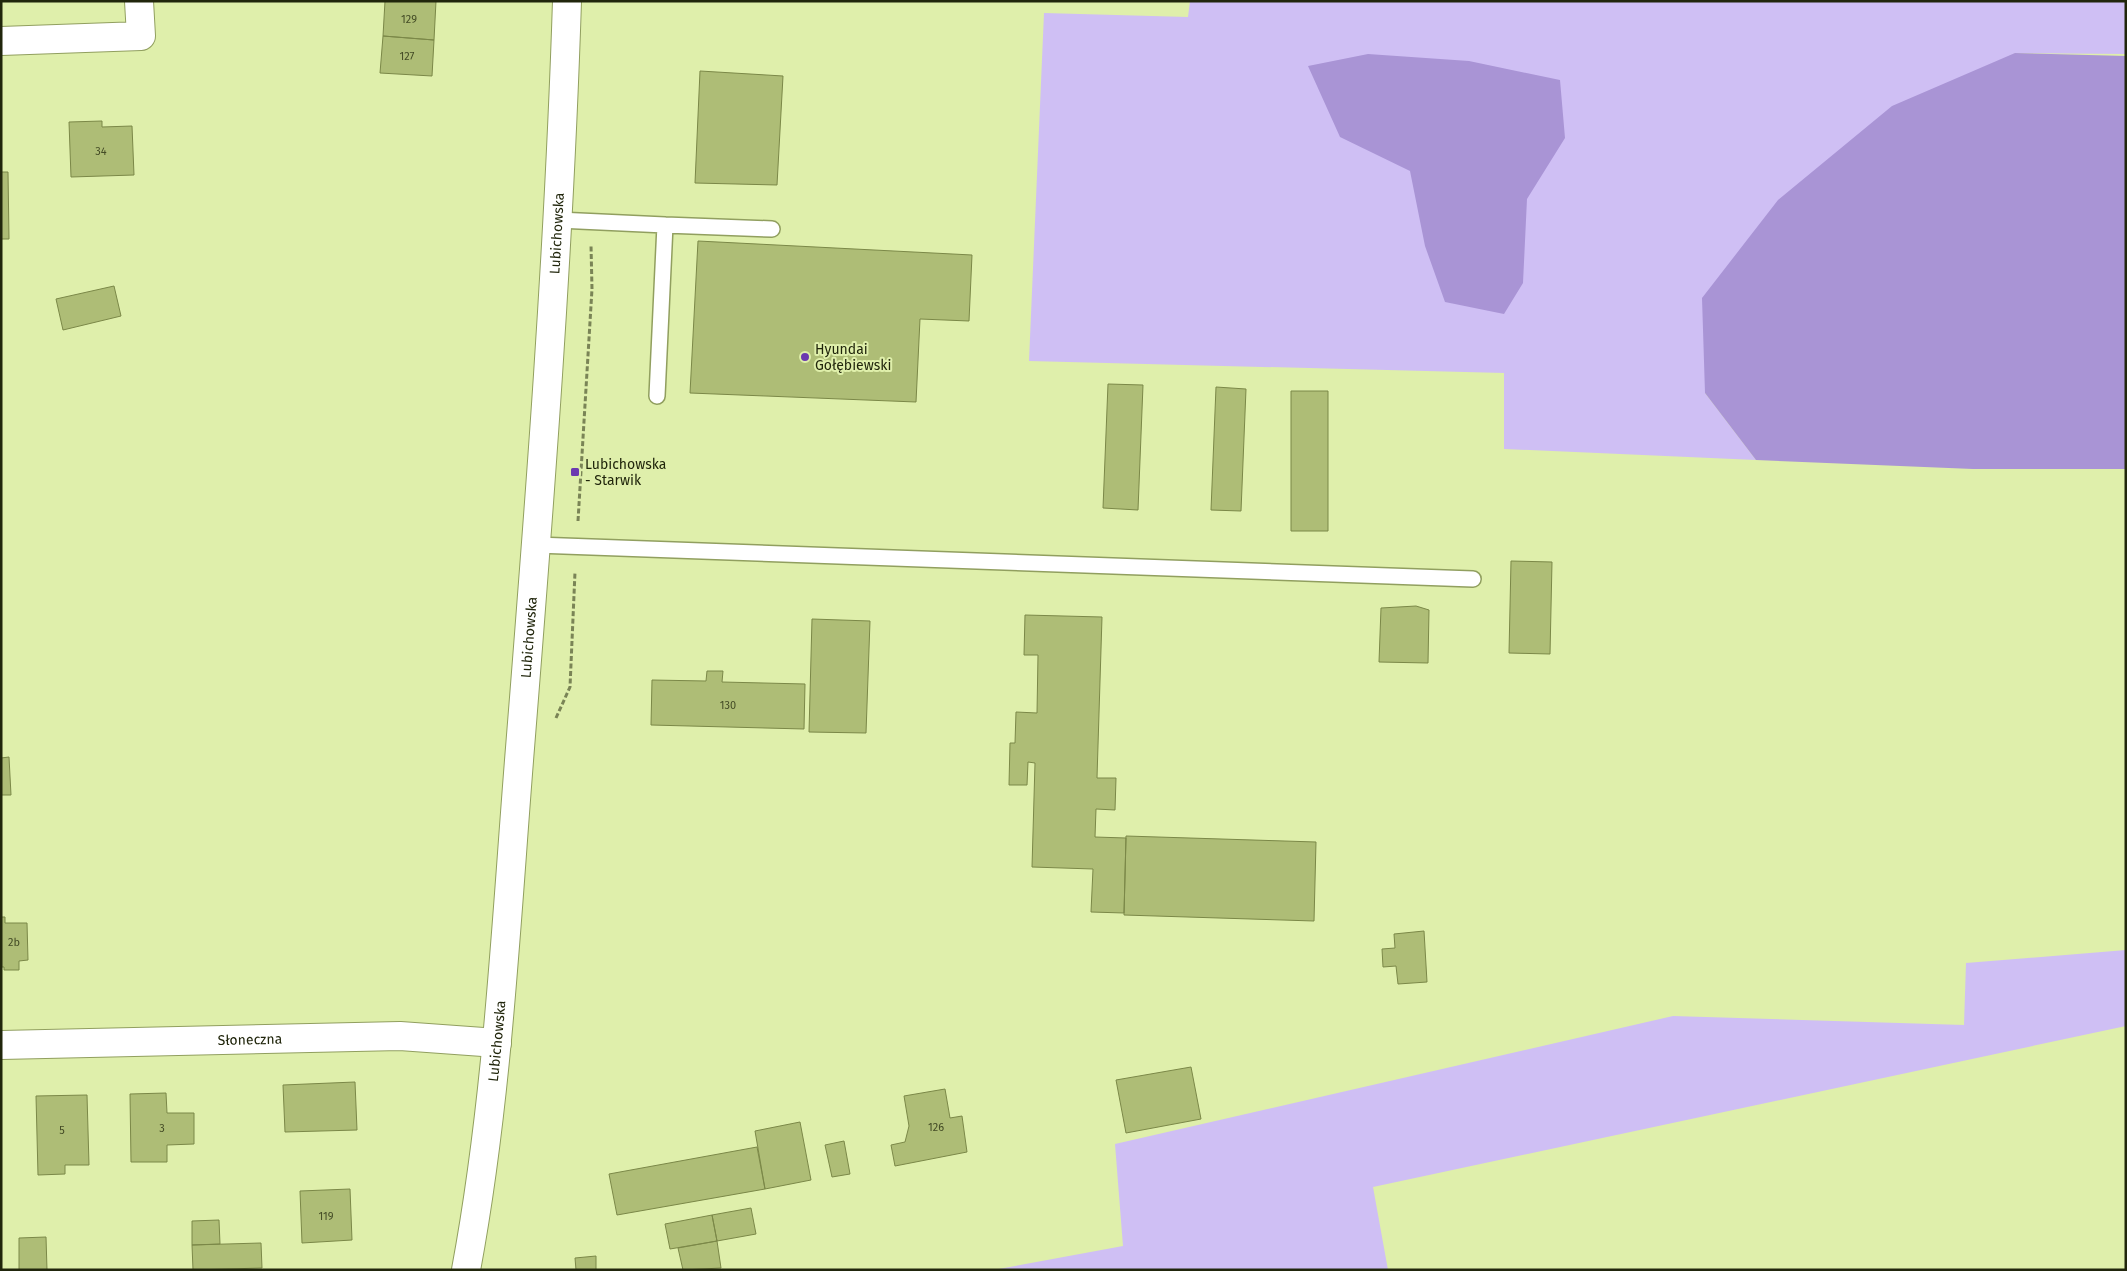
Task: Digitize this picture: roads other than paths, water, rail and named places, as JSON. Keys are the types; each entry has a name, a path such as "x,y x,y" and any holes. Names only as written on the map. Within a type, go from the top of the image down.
{"street":[{"path":"1,41 141,36 139,1"},
{"name":"Lubichowska","path":"466,1270 474,1227 496,1043 536,545 558,220 567,1"},
{"name":"Słoneczna","path":"1,1045 400,1036 496,1043"}],"lane":[{"path":"558,220 772,229"},
{"path":"656,396 665,225"},
{"path":"536,545 1473,578"}],"place":[{"name":"Hyundai Gołębiewski","path":"805,357"},
{"name":"Lubichowska - Starwik","path":"575,472"}]}
